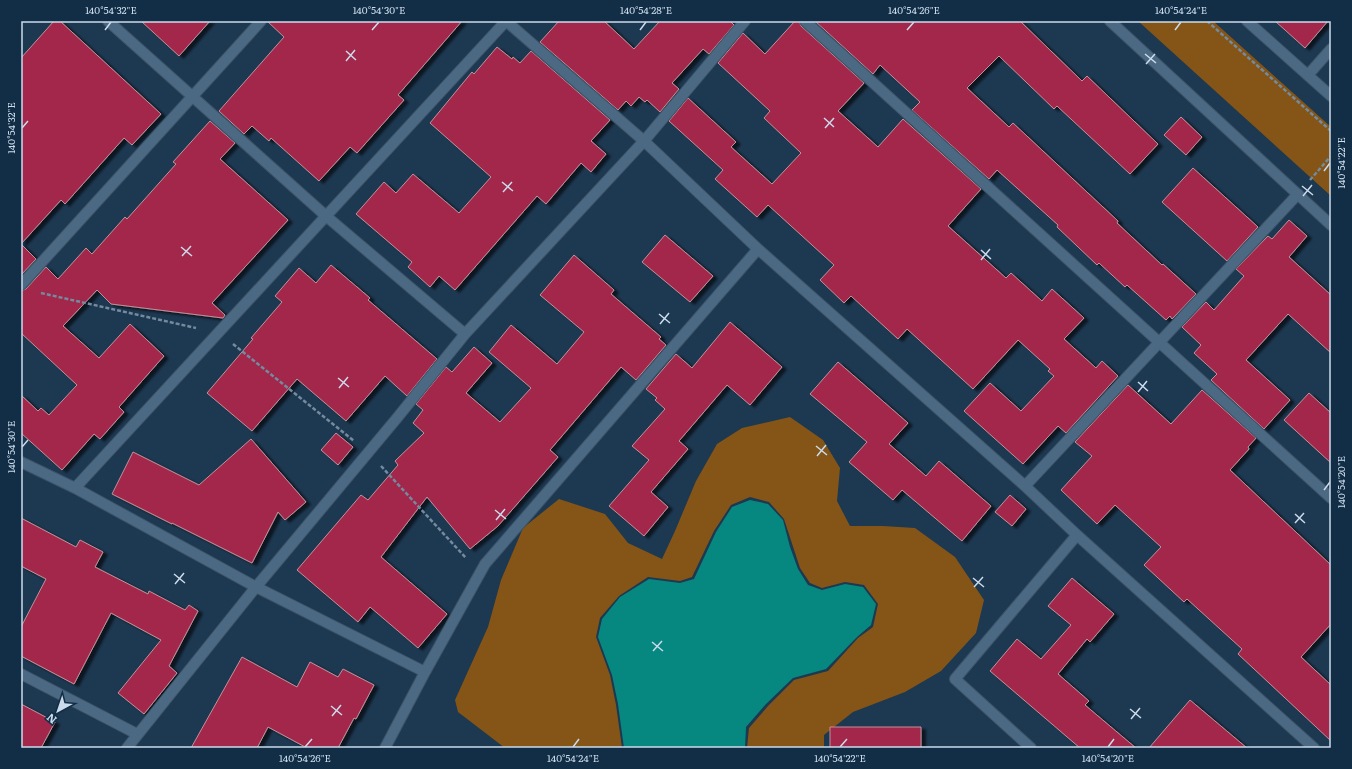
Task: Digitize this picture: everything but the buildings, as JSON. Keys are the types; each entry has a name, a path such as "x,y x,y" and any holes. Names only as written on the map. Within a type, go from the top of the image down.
{"street":[{"path":"108,21 326,216 465,334"},
{"path":"21,285 261,21"},
{"path":"75,488 506,21 644,141 758,249 1025,486 1077,536 1314,748"},
{"path":"127,748 256,587 465,334 644,141 745,21"},
{"path":"805,21 1331,498"},
{"path":"1110,21 1331,225"},
{"path":"1247,21 1331,96"},
{"path":"1308,74 1331,48"},
{"path":"1025,486 1298,194"},
{"path":"385,748 424,672 485,564 758,249"},
{"path":"21,462 75,488 256,587 424,672"},
{"path":"1031,748 955,679 1077,536"},
{"path":"21,674 137,734"}],"path":[{"path":"1207,21 1331,131"},
{"path":"1298,194 1331,156"},
{"path":"36,292 218,333 368,453 480,573"}],"shaded area":[{"path":"1138,21 1213,21 1331,127 1331,196"},
{"path":"790,417 823,440 840,468 837,501 850,526 915,528 955,557 984,600 976,633 941,671 905,692 853,712 824,735 824,748 747,748 749,728 768,706 794,680 828,671 858,638 873,627 878,604 864,585 845,582 822,588 810,583 800,568 784,519 769,502 750,497 731,505 714,531 692,577 680,581 648,577 619,596 600,618 596,637 610,675 622,748 505,748 458,712 455,700 488,627 501,580 523,528 559,499 605,514 628,543 662,559 696,481 717,444 742,428"},
{"path":"750,500 768,504 783,520 790,547 798,569 808,585 822,590 845,584 863,587 876,604 871,625 857,637 826,669 793,678 766,704 746,727 745,748 624,748 618,704 612,675 598,637 602,619 620,597 649,579 680,583 694,579 716,532 732,507"}]}
